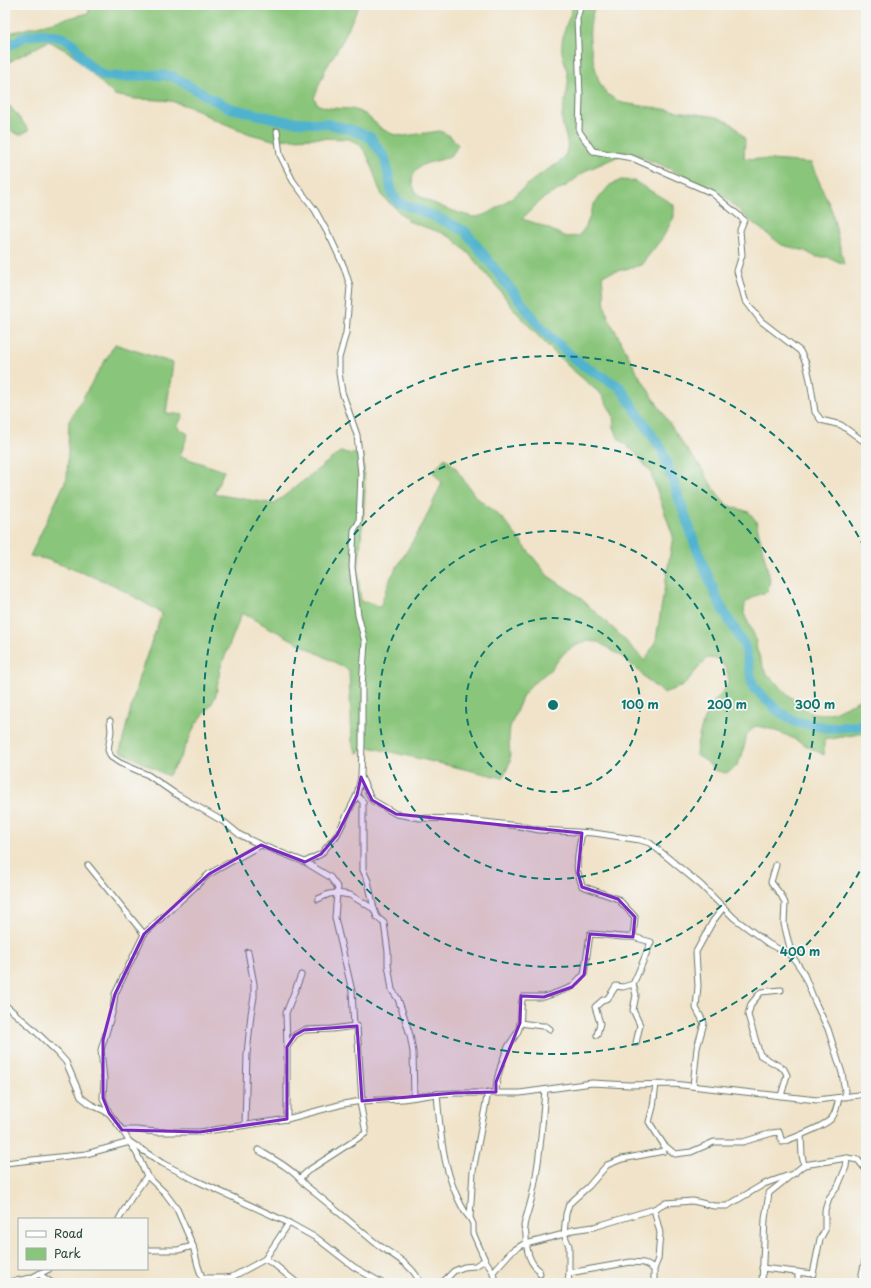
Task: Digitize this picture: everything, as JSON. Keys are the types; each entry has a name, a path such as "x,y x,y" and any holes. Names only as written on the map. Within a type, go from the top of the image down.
{"street":[{"path":"581,5 577,18 580,96 579,131 593,151 632,158 712,193 744,220 740,230 742,255 737,271 745,300 761,321 800,351 806,363 814,412 821,420 841,425 866,443"},
{"path":"277,131 280,155 293,180 315,210 331,239 344,267 350,286 346,333 339,358 339,366 342,392 357,435 361,474 359,522 354,530 352,567 358,615 365,642 362,686 361,777 357,795 337,835 321,854 305,862"},
{"path":"110,721 111,731 108,750 111,757 120,764 148,775 174,793 224,822 240,835 261,846 305,862 330,877 338,888 335,918 347,975 352,991 354,1026 357,1026 361,1102 366,1133 300,1178"},
{"path":"361,777 372,800 396,814 420,818 458,819 519,826 539,830 594,833 650,843 701,886 734,918 770,944 792,956"},
{"path":"357,795 363,802 363,870 368,881 377,917 384,923 392,990 401,1006 410,1035 413,1052 414,1097"},
{"path":"582,833 579,850 578,873 582,886 618,899 635,917 633,937"},
{"path":"261,846 209,874 144,934 115,994 113,1010 101,1050 104,1079 103,1098 109,1113 130,1142 147,1176 165,1193 177,1209 193,1246 198,1266 204,1281 232,1277 266,1259 289,1223"},
{"path":"88,865 144,934"},
{"path":"776,865 771,882 785,903 784,924 792,956 803,972 828,1029 842,1073 846,1097"},
{"path":"318,898 337,893 350,895 374,909"},
{"path":"693,1086 697,1048 704,1023 696,1008 698,986 696,952 713,921 723,908"},
{"path":"496,1092 496,1082 509,1046 518,1031 521,1002 524,996 544,997 572,987 580,978 584,976 590,934 633,937 651,942 633,984 636,995 633,1010 640,1025 636,1043"},
{"path":"245,1125 247,1054 254,997 254,984 248,952"},
{"path":"286,1119 286,1013 301,974"},
{"path":"597,1035 600,1023 594,1007 608,998 616,986 623,987 633,984"},
{"path":"781,990 761,992 751,1004 748,1016 760,1055 784,1069 787,1075 781,1096"},
{"path":"5,1005 31,1027 66,1062 81,1097 90,1104 109,1113"},
{"path":"520,1023 546,1026 550,1029"},
{"path":"287,1047 295,1035 304,1030 332,1029 354,1026"},
{"path":"122,1130 183,1133 200,1132 286,1119 344,1104 403,1099 437,1094 488,1092 520,1093 592,1082 629,1085 673,1084 817,1100 859,1095 866,1091"},
{"path":"656,1084 653,1107 649,1122 664,1145 675,1154 691,1152 714,1142 743,1142 772,1133 779,1132 782,1142 801,1136 831,1119 835,1112 839,1098"},
{"path":"540,1274 539,1270 534,1266 529,1257 524,1227 532,1198 540,1149 545,1090"},
{"path":"470,1218 473,1171 488,1092"},
{"path":"437,1094 445,1161 453,1188 464,1212 473,1224 473,1233 485,1260 493,1272 496,1283"},
{"path":"801,1136 804,1165"},
{"path":"5,1163 86,1154 130,1142 162,1163 195,1180 289,1223 318,1239 354,1267 382,1283"},
{"path":"568,1283 569,1246 564,1234 565,1219 569,1204 590,1186 607,1165 622,1159 664,1150 664,1145"},
{"path":"258,1150 288,1168 300,1178 305,1185 372,1241 408,1266 418,1278 420,1283"},
{"path":"762,1268 813,1274 820,1239 825,1230 825,1210 829,1198 838,1186 846,1168 847,1158"},
{"path":"762,1283 765,1219 769,1193 804,1165 847,1158 858,1160 866,1170"},
{"path":"493,1272 511,1252 522,1245 564,1234 572,1230 594,1227 654,1209 665,1203 693,1201 708,1203 714,1206 727,1206 764,1184 795,1173"},
{"path":"120,1218 131,1198 147,1176"},
{"path":"654,1209 660,1233 658,1259 654,1269 654,1283"},
{"path":"148,1250 178,1250 193,1246"},
{"path":"862,1282 866,1256"},
{"path":"266,1259 297,1283"},
{"path":"442,1283 454,1271 464,1267 475,1266 485,1260"},
{"path":"569,1273 631,1262 644,1263 654,1269"},
{"path":"5,1283 31,1278 46,1270"},
{"path":"798,1272 798,1283"},
{"path":"39,1274 52,1283"}],"highlighted area":[{"path":"361,777 372,800 396,814 582,833 578,873 582,887 618,899 635,917 633,937 590,934 584,975 572,987 544,997 521,996 520,1023 496,1082 496,1092 455,1093 362,1101 357,1026 304,1030 295,1035 287,1047 287,1119 200,1132 122,1130 109,1113 103,1098 103,1040 115,994 144,934 209,874 261,845 305,862 321,854 337,835 357,795"}],"green space":[{"path":"89,5 359,5 343,40 325,70 314,98 318,105 329,108 353,109 365,114 382,129 392,134 404,136 440,131 450,136 458,145 453,153 446,158 424,164 420,167 413,176 413,185 421,197 464,215 475,217 490,212 517,194 538,176 561,161 564,157 567,148 567,139 562,117 568,80 562,52 562,40 574,5 595,5 590,29 591,50 599,82 602,88 612,98 622,103 718,117 734,125 745,139 744,158 811,163 832,211 844,264 828,257 816,257 805,251 782,245 753,223 720,193 668,168 626,152 587,170 566,186 542,199 522,219 567,237 579,236 586,226 594,204 610,185 621,180 634,181 674,205 674,217 663,237 641,265 602,275 605,306 608,317 638,374 684,446 700,466 712,486 726,505 749,512 756,521 770,580 767,592 755,596 745,603 744,614 755,637 757,650 765,672 800,706 811,713 824,714 834,712 857,701 866,694 866,733 824,740 824,755 774,730 756,726 747,734 742,756 736,767 726,773 714,770 706,761 696,755 699,734 707,714 727,684 727,672 719,659 707,658 683,686 663,693 621,656 598,642 586,641 565,652 550,670 531,685 523,695 510,727 510,762 503,778 369,747 357,753 352,742 349,670 242,613 220,669 216,695 211,705 196,724 181,756 168,776 120,751 139,677 162,613 112,584 46,559 30,556 67,478 69,421 115,344 173,363 166,413 183,415 177,427 188,434 180,456 224,471 214,494 274,504 340,452 363,455 365,492 358,574 361,602 371,603 380,607 391,577 423,524 442,483 433,472 445,458 454,466 475,496 503,519 548,576 578,596 618,633 645,661 656,640 673,536 650,471 635,453 618,438 614,427 613,415 602,395 568,366 543,341 512,307 499,289 469,254 452,238 408,221 383,197 371,164 366,153 359,144 349,139 314,138 273,140 250,134 213,119 193,108 171,101 136,99 114,95 72,54 49,41 5,64 5,34 89,13"},
{"path":"5,100 29,130 20,135 5,128"}],"waterway":[{"path":"5,48 26,36 43,34 64,38 74,45 83,59 91,67 104,76 172,76 230,108 285,121 328,124 349,129 370,137 385,158 392,194 398,202 438,218 465,231 543,330 579,363 620,387 662,450 696,547 719,603 745,647 753,687 778,711 796,722 829,728 858,726 866,721"}]}
